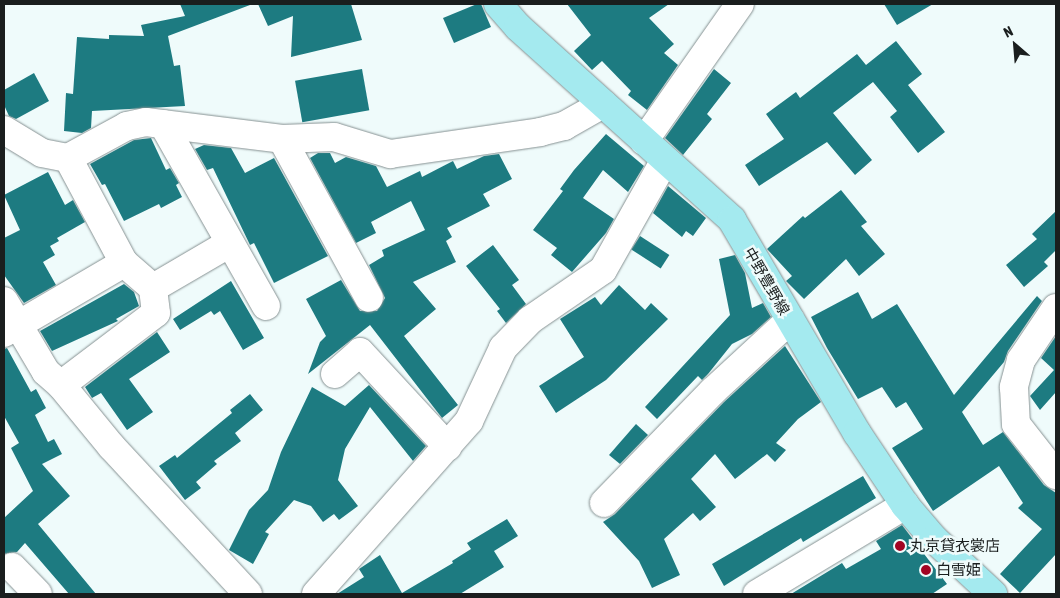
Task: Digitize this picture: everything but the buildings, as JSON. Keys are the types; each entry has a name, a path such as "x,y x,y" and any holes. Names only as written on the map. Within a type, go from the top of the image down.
{"main road":[{"name":"中野豊野線","path":"498,4 518,27 732,220 790,320 905,505 934,539 993,594"}],"street":[{"path":"644,141 740,4"},
{"path":"4,130 42,153 68,158 128,126 146,122 282,139 334,137 390,154 540,132 564,126 603,104"},
{"path":"163,124 266,306"},
{"path":"282,139 369,298"},
{"path":"61,385 156,313 153,288 124,262 68,158"},
{"path":"316,594 469,421 503,348 530,320 603,270 665,160"},
{"path":"153,288 230,244"},
{"path":"11,329 124,262"},
{"path":"4,301 11,329 46,372 61,385 112,447 248,594"},
{"path":"1056,308 1021,360 1014,387 1016,424 1056,475"},
{"path":"604,503 713,391 790,320"},
{"path":"335,374 360,352 448,447"},
{"path":"757,594 905,505"},
{"path":"12,567 38,594"}],"place":[{"name":"丸京貸衣裳店","path":"900,546"},
{"name":"白雪姫","path":"926,570"}]}
